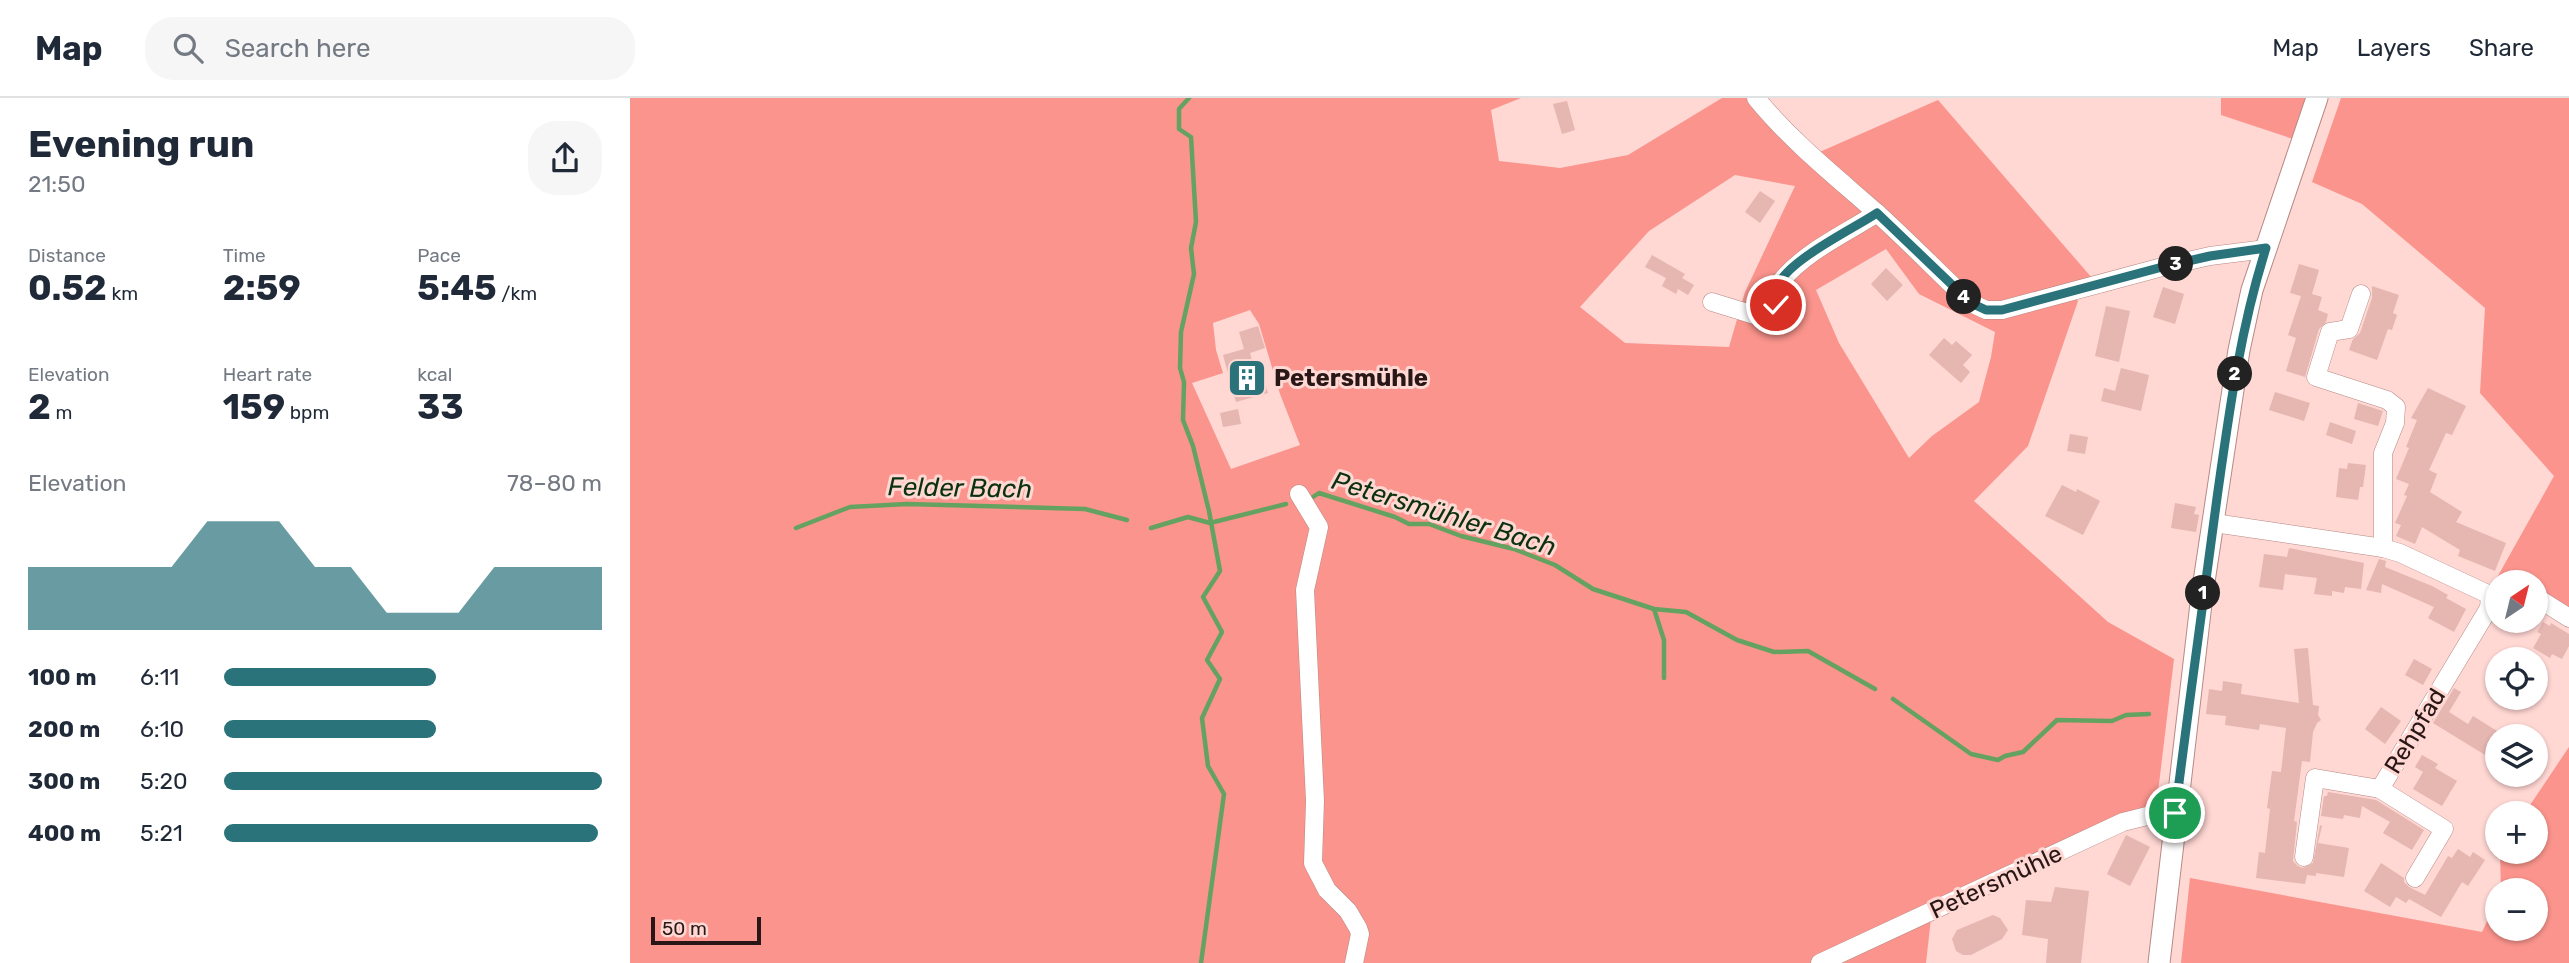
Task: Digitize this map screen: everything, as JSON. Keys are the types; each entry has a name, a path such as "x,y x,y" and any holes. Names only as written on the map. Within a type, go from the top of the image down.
{"main road":[{"path":"2159,963 2175,813 2239,350 2252,290 2318,98"}],"street":[{"path":"1756,98 1802,149 1877,213 1971,303 1986,310 2002,310 2210,256 2266,248"},
{"path":"1712,302 1764,318 1776,305 1780,281 1794,267 1830,241 1877,213"},
{"path":"2361,294 2349,329 2330,332 2316,377 2387,400 2396,407 2395,423 2383,453 2383,548"},
{"path":"1298,494 1319,527 1305,590 1314,778 1313,863 1327,890 1356,922 1360,934 1354,963"},
{"name":"Rehpfad","path":"2214,523 2383,548 2485,590"},
{"path":"2548,605 2569,618"},
{"name":"Rehpfad","path":"2414,878 2444,829 2380,789 2485,615"},
{"path":"2304,858 2315,778 2380,789"},
{"name":"Petersmühle","path":"1820,963 2123,822 2151,815 2175,813"}],"shaded area":[{"path":"630,98 1521,98 1491,110 1499,161 1560,168 1628,155 1722,98 1752,98 1969,308 2074,297 2078,301 2028,446 1974,501 2108,622 2174,659 2156,809 2117,815 1932,909 1926,963 630,963","holes":["1735,175 1795,186 1745,292 1729,347 1625,343 1580,307 1649,231","1886,249 1919,294 1995,332 1979,402 1932,436 1909,458 1839,343 1816,290","1250,310 1259,324 1280,394 1300,445 1231,469 1192,383 1223,373 1216,350 1213,323"]},
{"path":"2221,98 2307,98 2293,139 2221,115"},
{"path":"2341,98 2569,98 2569,612 2548,599 2548,570 2501,570 2554,476 2480,393 2485,308 2362,204 2312,182"},
{"path":"1938,100 2092,278 1986,310 1815,154"},
{"path":"2569,747 2569,963 2181,963 2190,878 2482,932 2485,926 2485,941 2548,941 2548,878 2501,878 2500,864 2548,864 2548,801 2533,801 2542,787 2548,787 2548,778"}],"building":[{"path":"1567,101 1575,130 1562,134 1553,104"},
{"path":"1760,191 1775,201 1760,223 1745,212"},
{"path":"1652,255 1685,274 1682,278 1694,285 1688,295 1678,289 1676,294 1662,286 1666,278 1645,267"},
{"path":"2299,264 2319,270 2312,294 2322,297 2318,310 2328,314 2326,322 2319,329 2305,377 2286,371 2296,338 2288,335 2301,296 2290,293"},
{"path":"1886,268 1903,285 1887,301 1871,284"},
{"path":"2372,286 2399,295 2393,313 2397,315 2392,330 2388,329 2377,360 2349,350 2353,339 2360,333 2372,298"},
{"path":"2163,287 2184,294 2175,324 2153,317"},
{"path":"2106,306 2130,311 2119,362 2095,356"},
{"path":"1258,326 1265,348 1250,353 1256,375 1262,373 1268,393 1236,402 1223,355 1244,349 1239,332"},
{"path":"1944,338 1952,345 1956,341 1972,355 1963,365 1970,372 1961,383 1929,355"},
{"path":"2121,368 2149,375 2141,411 2101,401 2104,388 2115,391"},
{"path":"2428,388 2466,406 2452,435 2446,433 2429,470 2437,474 2430,492 2462,512 2456,522 2506,543 2495,570 2458,556 2460,550 2422,527 2415,544 2396,536 2401,525 2395,523 2407,496 2404,495 2409,484 2396,479 2417,420 2411,418"},
{"path":"2275,392 2310,403 2304,421 2269,410"},
{"path":"2358,403 2383,411 2378,426 2354,419"},
{"path":"1238,409 1241,424 1223,427 1220,413"},
{"path":"2330,422 2356,431 2352,444 2326,435"},
{"path":"2070,434 2088,437 2085,454 2067,451"},
{"path":"2348,463 2366,465 2358,500 2336,497 2339,468 2347,469"},
{"path":"2062,485 2076,492 2077,489 2100,501 2083,535 2045,516"},
{"path":"2175,503 2196,507 2194,514 2199,515 2196,532 2171,528"},
{"path":"2289,548 2364,563 2361,589 2345,587 2344,593 2332,591 2332,596 2314,594 2317,578 2285,574 2283,590 2259,587 2264,554 2287,557"},
{"path":"2379,559 2386,561 2385,567 2432,586 2466,609 2454,632 2428,618 2434,607 2382,584 2381,593 2366,590"},
{"path":"2551,623 2569,634 2569,646 2562,659 2552,654 2550,658 2548,657 2548,647 2534,647 2541,634 2548,634 2548,625"},
{"path":"2308,648 2313,705 2319,706 2318,715 2321,720 2313,732 2310,762 2302,761 2294,821 2297,822 2293,861 2303,868 2313,863 2320,825 2318,843 2349,848 2344,877 2316,873 2316,876 2307,875 2305,884 2256,878 2259,852 2265,853 2272,771 2281,772 2286,728 2260,724 2259,730 2225,725 2226,716 2206,714 2209,689 2222,691 2223,681 2242,684 2241,694 2299,703 2294,649"},
{"path":"2414,659 2432,669 2423,685 2405,675"},
{"path":"2454,688 2461,692 2449,712 2468,724 2473,716 2486,724 2485,755 2433,723"},
{"path":"2381,707 2401,721 2385,744 2365,729"},
{"path":"2422,755 2438,764 2435,768 2457,781 2442,806 2413,789 2423,772 2415,767"},
{"path":"2328,792 2376,800 2424,830 2412,850 2383,833 2390,822 2362,806 2360,818 2344,815 2343,819 2321,816 2324,796 2327,796"},
{"path":"2126,835 2150,847 2130,886 2107,874"},
{"path":"2458,849 2470,857 2473,852 2485,860 2468,886 2462,882 2441,917 2409,899 2406,903 2396,897 2390,907 2364,891 2381,863 2404,878 2409,887 2425,895 2448,856 2452,858"},
{"path":"2055,887 2089,891 2081,963 2046,963 2048,939 2022,935 2026,900 2051,902"},
{"path":"1993,915 2000,918 2008,930 2002,939 1971,955 1956,951 1952,939 1957,930"}],"waterway":[{"path":"1189,98 1179,109 1179,129 1191,137 1196,222 1191,248 1194,274 1181,332 1183,420 1193,446 1209,511 1220,571 1203,597 1222,632 1207,660 1220,679 1202,718 1208,766 1224,794 1201,963"},
{"name":"Petersmühler Bach","path":"1310,499 1319,493 1409,524 1429,524 1461,536 1514,549 1555,565 1593,589 1654,609 1686,612 1737,640 1774,652 1808,651 1875,689"},
{"name":"Felder Bach","path":"796,528 850,507 907,504 1085,509 1127,520"},
{"name":"Petersmühler Bach","path":"1151,528 1188,517 1210,523 1286,504"},
{"path":"1654,609 1664,640 1664,678"},
{"name":"Petersmühler Bach","path":"1893,699 1971,754 1998,760 2023,752 2057,720 2112,721 2126,715 2149,714"}],"place":[{"name":"Petersmühle","path":"1247,378"}],"route":[{"path":"1776,305 1777,287 1794,267 1830,241 1877,213 1971,303 1986,310 2002,310 2210,256 2266,248 2252,290 2239,350 2203,595 2175,813"}]}
